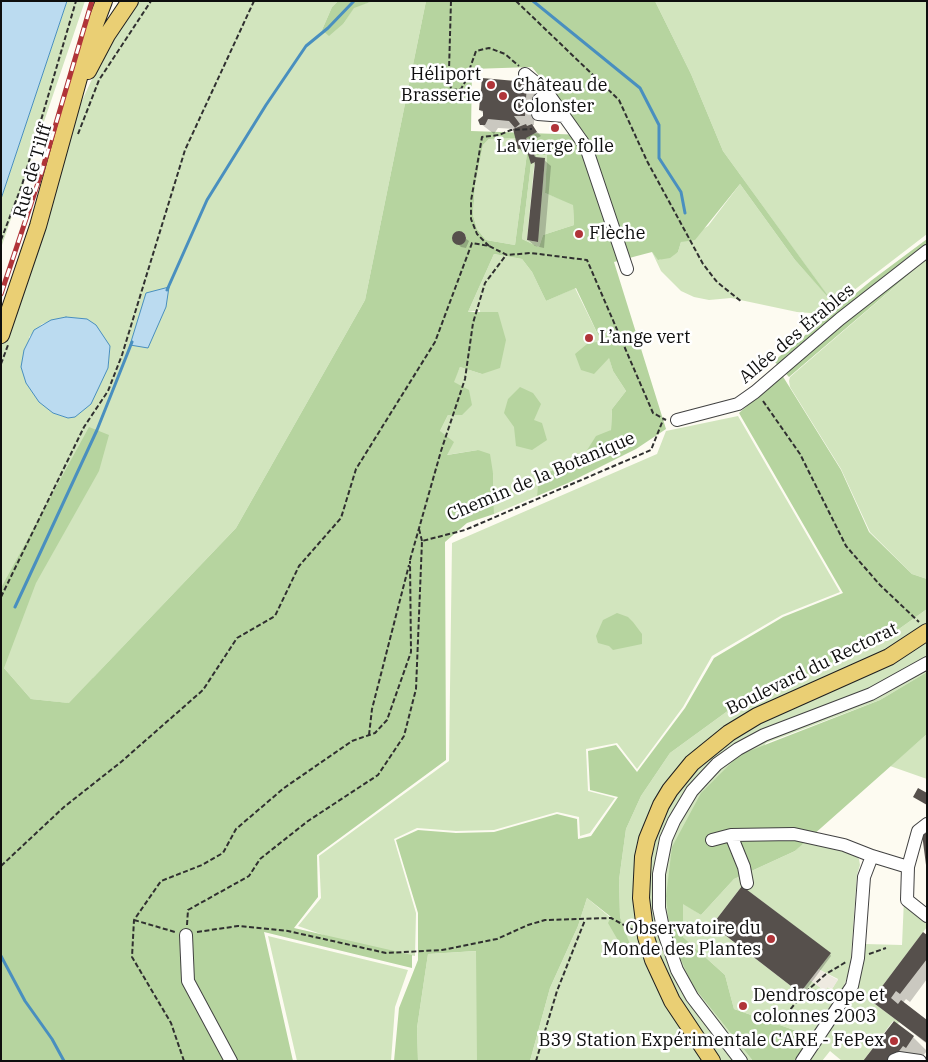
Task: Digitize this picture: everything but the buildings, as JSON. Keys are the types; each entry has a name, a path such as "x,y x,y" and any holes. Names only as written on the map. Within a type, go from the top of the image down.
{"main road":[{"name":"Rue de Tilff","path":"6,336 73,105 90,38 104,1"},
{"name":"Rue de Tilff","path":"73,105 107,35 130,1"},
{"name":"Boulevard du Rectorat","path":"712,1061 672,1000 653,960 646,937 640,898 643,857 647,839 661,805 670,790 692,763 729,733 757,716 889,657 921,627"}],"street":[{"path":"525,74 547,92 586,147 627,269"},
{"path":"547,92 539,100 538,114 564,116"},
{"name":"Allée des Érables","path":"677,420 738,404 755,392 840,319 927,251"},
{"path":"741,1061 692,997 677,970 664,933 659,908 659,874 666,839 674,821 697,785 717,764 738,749 764,735 871,694 927,663"},
{"path":"927,824 918,831 908,867 907,900 927,916"},
{"path":"712,840 731,835 794,834 844,845 908,867"},
{"path":"731,835 744,867 747,883"},
{"path":"802,1061 852,986 858,958 864,877 872,856"},
{"path":"186,935 188,980 231,1061"},
{"path":"894,1060 899,1058 920,1061"}],"path":[{"path":"1,240 22,185 76,1"},
{"path":"77,138 100,80 151,1"},
{"path":"1,597 84,427 108,391 122,355 185,150 254,1"},
{"path":"451,1 449,70 451,90 461,89 476,51 489,48 505,54 525,74"},
{"path":"516,1 620,100 646,161 703,264 717,282 742,302"},
{"path":"489,246 478,234 471,219 471,201 482,137 499,135 511,130 532,129"},
{"path":"1,866 64,806 121,762 203,690 237,638 275,616 299,566 341,518 356,469 435,342 472,243 489,246 507,255 531,253 587,260 653,413 663,420 677,420"},
{"path":"369,735 372,709 418,527 465,380 473,323 485,284 507,255"},
{"path":"1,364 6,336"},
{"path":"755,392 772,412 800,454 846,546 880,585 921,627"},
{"name":"Chemin de la Botanique","path":"422,541 465,530 651,450 663,420"},
{"path":"186,935 188,910 249,876 260,859 308,821 378,776 404,736 416,689 422,541 418,527"},
{"path":"184,1061 171,1023 132,957 134,920 162,881 202,865 223,853 236,829 284,788 352,741 375,733 387,720 411,652 410,561"},
{"path":"134,920 186,935 210,928 238,926 312,935 386,954 442,950 497,939 528,925 545,920 611,918 634,931 633,921"},
{"path":"536,1061 557,991 585,920"},
{"path":"786,1015 801,996 826,974 858,958 886,948"}],"green space":[{"path":"67,1 85,1 1,248 1,199"},
{"path":"137,1 338,1 332,7 322,30 344,23 354,7 373,1 426,1 365,300 236,528 93,678 94,711 68,703 31,699 4,668 1,673 1,347 34,258 79,107 112,36","holes":["66,317 110,346 108,368 68,418 53,413 29,337 42,324"]},
{"path":"338,1 373,1 354,8 344,23 329,36 322,30 332,7"},
{"path":"426,1 655,1 691,74 723,151 834,304 795,260 740,184 695,240 681,242 678,252 670,258 658,260 652,252 614,262 666,429 636,449 568,483 537,496 538,478 565,464 580,469 584,455 596,436 611,430 612,409 626,391 613,371 609,358 594,374 581,370 575,354 587,344 601,341 576,288 546,301 532,272 522,259 494,254 468,312 498,312 506,340 500,368 482,374 460,367 454,382 469,390 472,405 462,415 448,415 440,431 454,442 447,455 478,450 490,454 493,473 494,514 467,523 445,542 446,760 317,855 318,897 294,928 412,955 412,968 264,932 293,1061 1,1061 1,588 89,427 109,435 99,471 36,583 4,668 31,699 69,703 236,528 365,300","holes":["532,67 586,135 471,131 472,69","529,138 515,245 486,240 477,229 473,215 475,186 483,145 489,139","532,155 547,155 545,193 573,205 574,225 543,235 539,247 522,239","457,232 463,232 466,236 462,244 455,243 453,239"]},
{"path":"655,1 927,1 927,234 823,314 797,312 731,298 709,300 694,297 681,291 661,271 652,252 659,260 678,252 681,242 708,226 740,184 795,260 830,299 723,151 691,74"},
{"path":"529,138 515,245 486,240 477,229 473,215 475,186 483,145 489,139"},
{"path":"532,155 547,155 545,193 573,204 574,225 543,235 539,247 522,239","holes":["535,157 545,159 537,242 527,240"]},
{"path":"927,239 927,259 789,377 774,361 872,280"},
{"path":"494,254 522,259 532,272 546,301 575,288 609,357 613,371 626,391 612,409 611,430 584,455 580,470 538,478 537,496 494,514 493,473 478,450 446,455 440,431 448,415 453,382 460,367 482,374 480,310 468,312"},
{"path":"927,259 927,579 912,574 870,532 841,469 790,387 789,381 790,377"},
{"path":"782,375 841,470 869,532 912,574 927,579 927,609 885,639 729,710 670,753 641,796 626,829 619,880 620,917 633,953 627,956 608,923 611,917 587,898 578,926 550,988 530,1061 477,1061 476,951 428,954 417,1028 418,1061 394,1061 399,1008 418,960 418,913 396,840 418,830 456,833 494,832 557,814 577,819 578,839 591,836 618,797 590,790 588,751 616,745 637,772 685,708 714,658 783,617 843,593 739,413"},
{"path":"520,387 533,393 541,404 534,420 542,423 547,440 532,450 516,446 514,427 504,413 508,399"},
{"path":"738,416 840,592 782,615 712,656 683,707 637,769 617,743 586,749 588,791 615,798 590,833 580,836 579,817 557,812 494,830 456,831 417,828 394,839 416,913 415,956 349,944 298,926 321,898 319,856 449,761 452,543 657,454 666,431"},
{"path":"927,609 927,672 880,700 766,743 666,896 692,985 753,1061 530,1061 550,988 578,926 587,898 611,918 627,956 632,953 620,917 619,880 626,829 641,796 670,753 729,710 885,639"},
{"path":"617,613 628,617 633,622 642,634 642,644 613,650 609,646 598,643 596,636 603,620"},
{"path":"927,672 927,734 795,851 734,879 701,915 683,904 683,937 725,975 734,1009 811,1036 794,1061 753,1061 692,985 670,934 666,896 672,847 701,793 739,755 880,700"},
{"path":"927,734 927,779 890,766"},
{"path":"807,840 854,854 859,859 860,865 857,875 850,970 840,996 811,1036 734,1009 725,975 683,937 683,903 701,915 734,879 795,851","holes":["742,886 830,953 818,969 838,979 832,989 827,987 825,991 810,980 800,993 712,925"]},
{"path":"904,899 927,919 927,927 871,1001 899,1022 898,1024 893,1021 863,1061 842,1061 830,1051 822,1061 806,1061 846,1008 862,972 865,944 902,945"},
{"path":"268,936 408,970 395,1007 391,1061 297,1061"},
{"path":"477,951 477,1061 418,1061 417,1028 428,954"}],"shaded area":[{"path":"818,969 838,980 832,989 828,987 825,991 810,980"}],"water":[{"path":"1,1 67,1 1,199"},
{"path":"169,287 166,307 148,348 130,345 146,293"},
{"path":"66,317 87,319 96,325 110,346 108,368 91,404 75,417 68,418 53,413 39,402 26,383 21,367 24,350 34,330 51,320"}],"waterway":[{"path":"167,290 207,200 266,105 306,46 328,28 354,1"},
{"path":"533,1 640,88 659,125 659,158 681,192 685,213"},
{"path":"15,607 97,430 132,342"},
{"path":"1,956 25,1001 52,1039 64,1061"}],"railway":[{"path":"1,294 42,171 92,1"}],"place":[{"name":"Héliport Brasserie","path":"491,85"},
{"name":"Château de Colonster","path":"503,96"},
{"name":"La vierge folle","path":"555,128"},
{"name":"Flèche","path":"579,234"},
{"name":"L’ange vert","path":"589,338"},
{"name":"Observatoire du Monde des Plantes","path":"771,939"},
{"name":"Dendroscope et colonnes 2003","path":"743,1006"},
{"name":"B39 Station Expérimentale CARE - FePex","path":"894,1041"}]}
